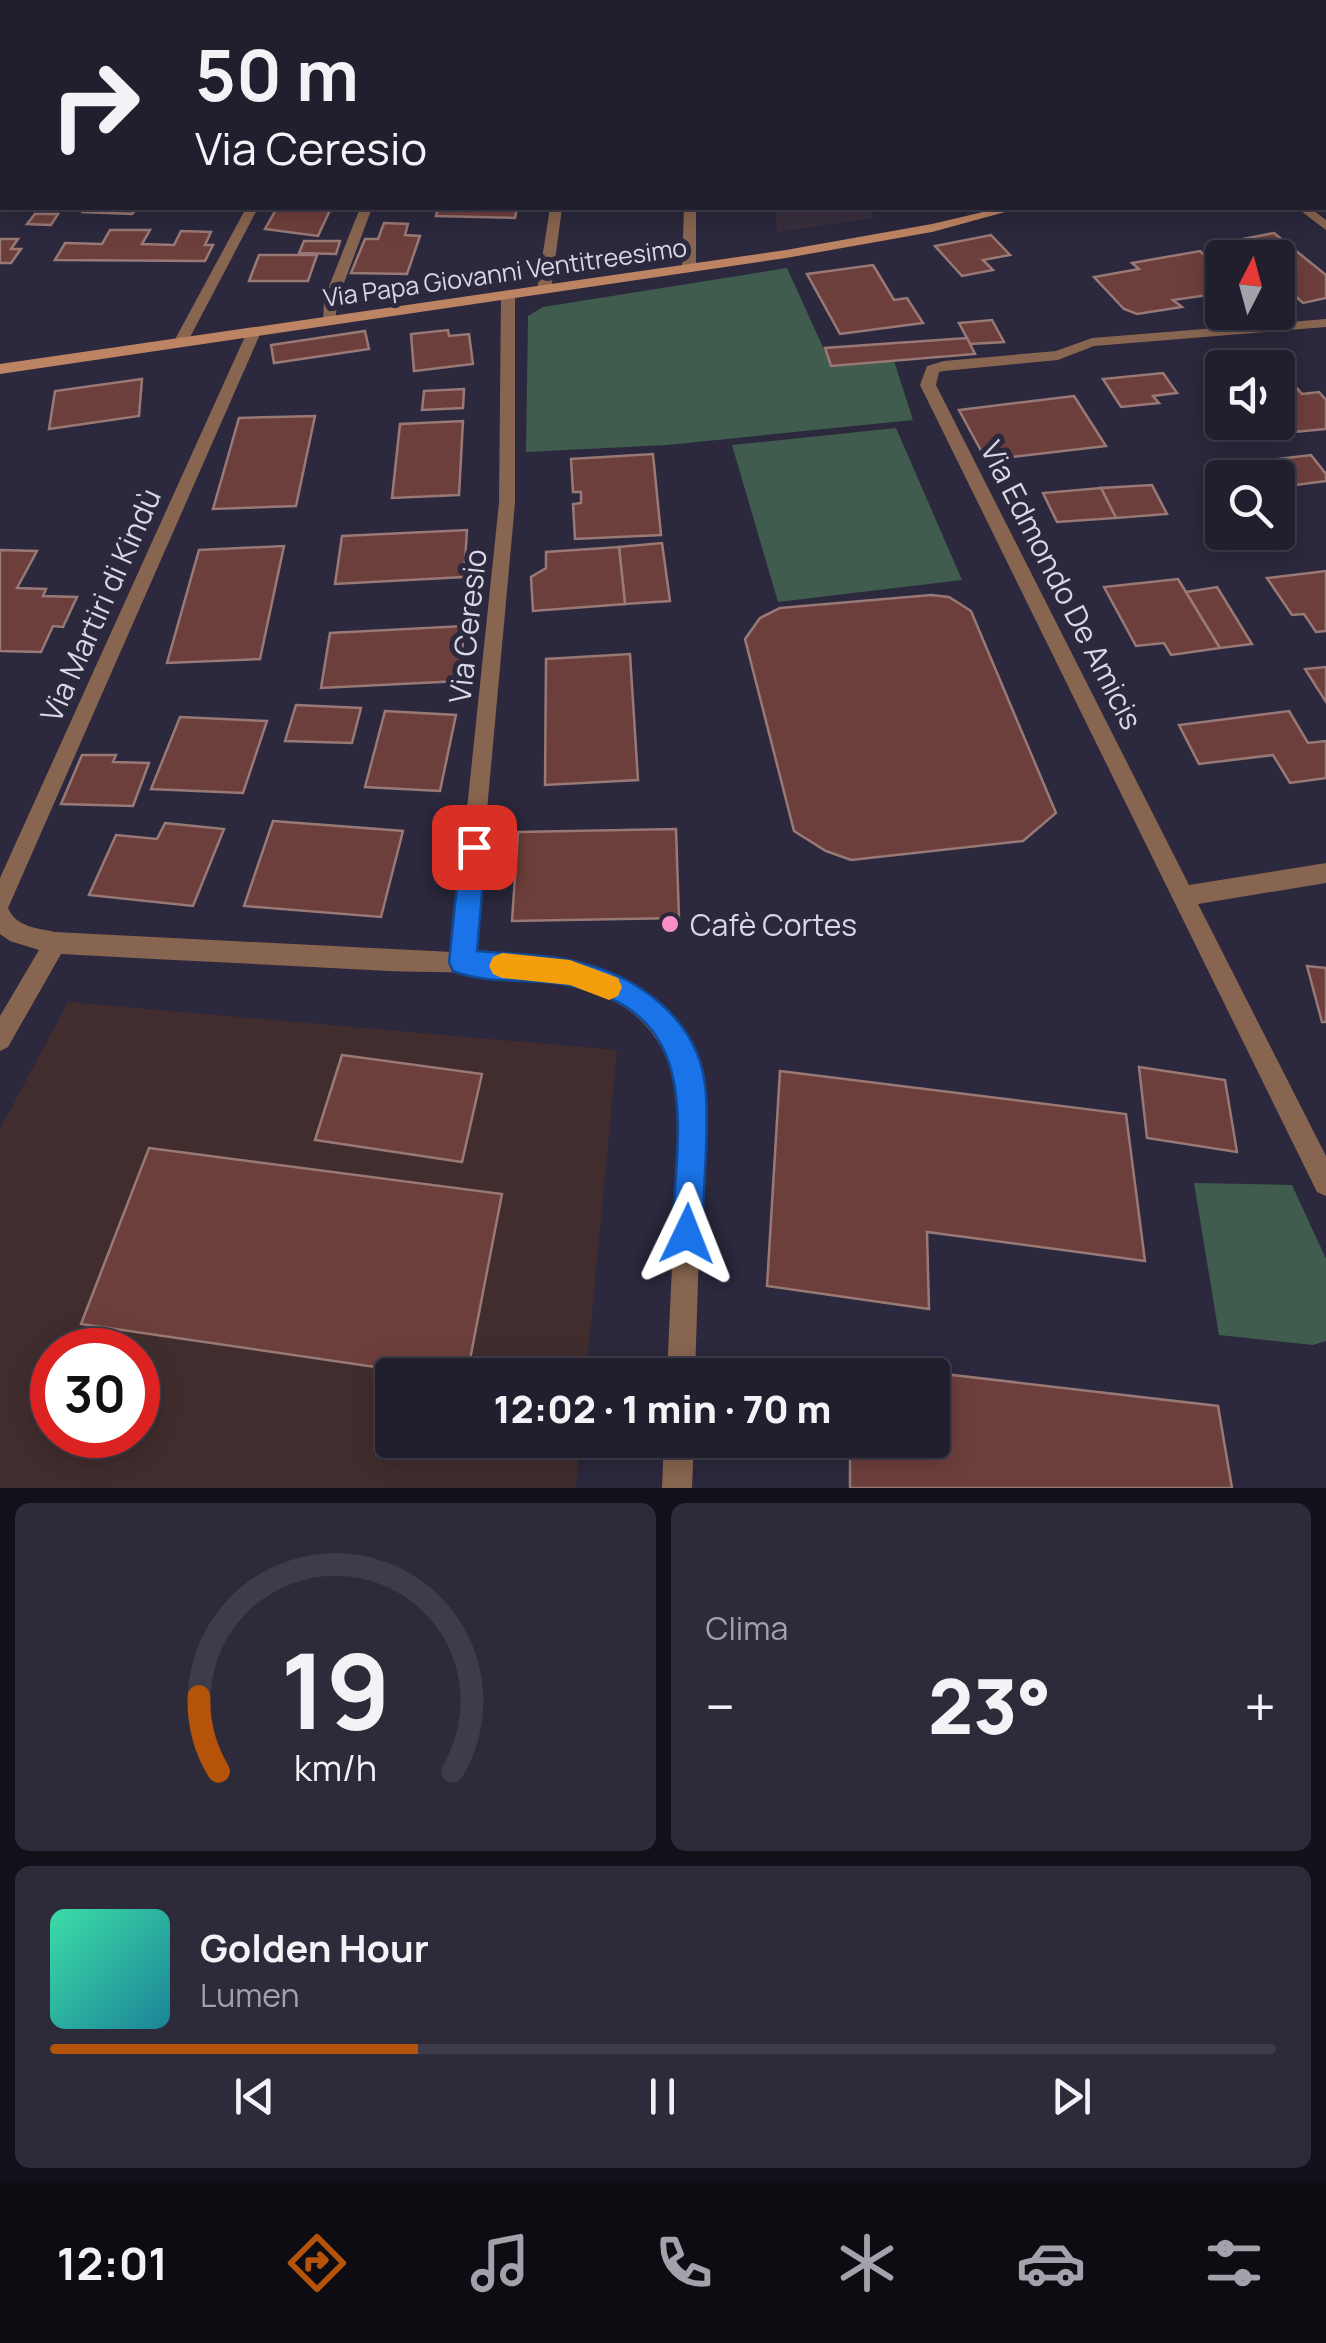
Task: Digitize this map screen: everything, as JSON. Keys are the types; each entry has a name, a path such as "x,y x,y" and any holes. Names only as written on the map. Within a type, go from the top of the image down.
{"street":[{"path":"180,343 251,210"},
{"path":"328,321 332,298 365,210"},
{"path":"544,290 556,210"},
{"path":"689,268 690,210"},
{"name":"Via Papa Giovanni Ventitreesimo","path":"0,369 689,268 932,228 1006,210"},
{"path":"1306,210 1326,226"},
{"name":"Via Ceresio","path":"462,962 507,503 508,294"},
{"name":"Via Edmondo De Amicis","path":"1326,323 1092,342 1058,354 944,366 932,370 928,377 937,403 1326,1183"},
{"name":"Via Martiri di Kindù","path":"0,902 254,332"},
{"path":"1184,896 1326,873"},
{"path":"0,915 0,921 18,934 55,943 462,962 570,972 637,997 666,1027 684,1057 692,1092 682,1358"},
{"path":"0,1039 55,943"},
{"path":"677,1488 678,1458"}],"shaded area":[{"path":"775,210 872,210 874,218 777,232"},
{"path":"68,1002 617,1050 588,1358 375,1358 375,1458 578,1458 576,1488 0,1488 0,1129"}],"green space":[{"path":"787,268 831,365 894,361 913,420 667,445 526,452 528,316 543,307"},
{"path":"896,428 962,580 778,602 732,445"},
{"path":"1194,1183 1292,1185 1326,1259 1326,1341 1313,1345 1219,1335"}],"building":[{"path":"84,210 135,210 132,214"},
{"path":"276,210 330,210 318,236 265,229"},
{"path":"438,210 517,210 515,218 436,216"},
{"path":"35,214 58,214 51,225 27,224"},
{"path":"384,223 408,224 405,235 420,236 407,274 351,273 365,239 378,239"},
{"path":"110,230 150,230 142,244 174,245 181,231 211,232 205,245 213,245 205,261 55,260 65,243 102,244"},
{"path":"1274,233 1283,240 1238,240"},
{"path":"991,235 1010,255 983,260 993,270 962,276 935,246"},
{"path":"0,239 18,239 11,249 21,249 11,263 0,263"},
{"path":"304,241 340,241 336,254 299,253"},
{"path":"1295,250 1326,275 1326,298 1303,303 1295,296"},
{"path":"1200,251 1205,256 1205,295 1173,300 1182,307 1137,314 1124,309 1094,277 1139,269 1132,263"},
{"path":"259,255 317,255 308,281 249,281"},
{"path":"873,265 894,300 907,298 923,323 840,334 807,274"},
{"path":"992,320 1004,342 970,344 959,323"},
{"path":"448,330 449,336 469,334 473,364 414,371 411,334"},
{"path":"365,331 369,349 274,363 271,345"},
{"path":"967,338 975,354 831,366 825,348"},
{"path":"1163,373 1177,393 1153,396 1159,403 1121,407 1103,379"},
{"path":"142,379 139,416 49,429 55,391"},
{"path":"1295,386 1302,394 1319,392 1326,400 1326,429 1295,432"},
{"path":"464,389 463,408 422,410 424,391"},
{"path":"1074,396 1106,446 986,460 959,410"},
{"path":"315,416 296,506 213,509 239,418"},
{"path":"463,421 459,495 392,498 400,424"},
{"path":"653,454 661,535 575,539 573,504 581,503 581,492 573,492 571,459"},
{"path":"1311,455 1326,474 1326,481 1295,485 1295,460 1269,460"},
{"path":"1152,485 1167,514 1116,518 1101,488"},
{"path":"1101,488 1116,518 1057,522 1043,493"},
{"path":"467,530 464,577 335,584 342,536"},
{"path":"662,543 670,601 625,604 619,547"},
{"path":"284,546 260,659 167,663 199,550"},
{"path":"619,547 625,604 533,611 531,577 546,568 546,552"},
{"path":"0,550 37,551 17,588 46,589 43,596 77,597 63,627 53,626 41,652 0,651"},
{"path":"1326,571 1326,631 1316,632 1304,614 1292,615 1267,578"},
{"path":"1178,579 1220,648 1171,655 1164,643 1136,646 1104,587"},
{"path":"1217,587 1252,644 1220,648 1186,592"},
{"path":"931,595 949,597 971,611 1056,813 1023,841 851,860 826,851 794,831 745,639 760,618 780,608"},
{"path":"464,626 460,681 321,688 330,633"},
{"path":"630,654 638,780 545,785 546,659"},
{"path":"1326,667 1326,702 1305,669"},
{"path":"296,705 361,708 352,743 285,741"},
{"path":"385,711 456,715 440,791 365,787"},
{"path":"1289,711 1308,743 1326,741 1326,778 1290,783 1273,755 1199,764 1179,725"},
{"path":"180,717 267,721 243,793 151,789"},
{"path":"82,755 116,755 113,762 149,763 133,806 61,804"},
{"path":"273,821 403,831 381,917 244,906"},
{"path":"165,823 224,829 193,906 89,895 116,835 157,839"},
{"path":"676,829 679,918 512,921 518,832"},
{"path":"1307,966 1326,968 1326,1022 1322,1022"},
{"path":"342,1055 482,1074 462,1162 315,1140"},
{"path":"1139,1067 1225,1080 1237,1152 1147,1138"},
{"path":"780,1071 1126,1114 1145,1261 927,1232 929,1309 767,1286"},
{"path":"149,1148 502,1194 470,1358 375,1358 375,1367 160,1336 160,1328 81,1324"},
{"path":"950,1375 1218,1406 1232,1488 850,1488 850,1458 950,1458"}],"slow traffic":[{"path":"502,966 570,972 609,987"}],"place":[{"name":"Cafè Cortes","path":"670,924"}],"route":[{"path":"474,847 462,962 570,972 637,997 666,1027 684,1057 692,1092 687,1234"}]}
